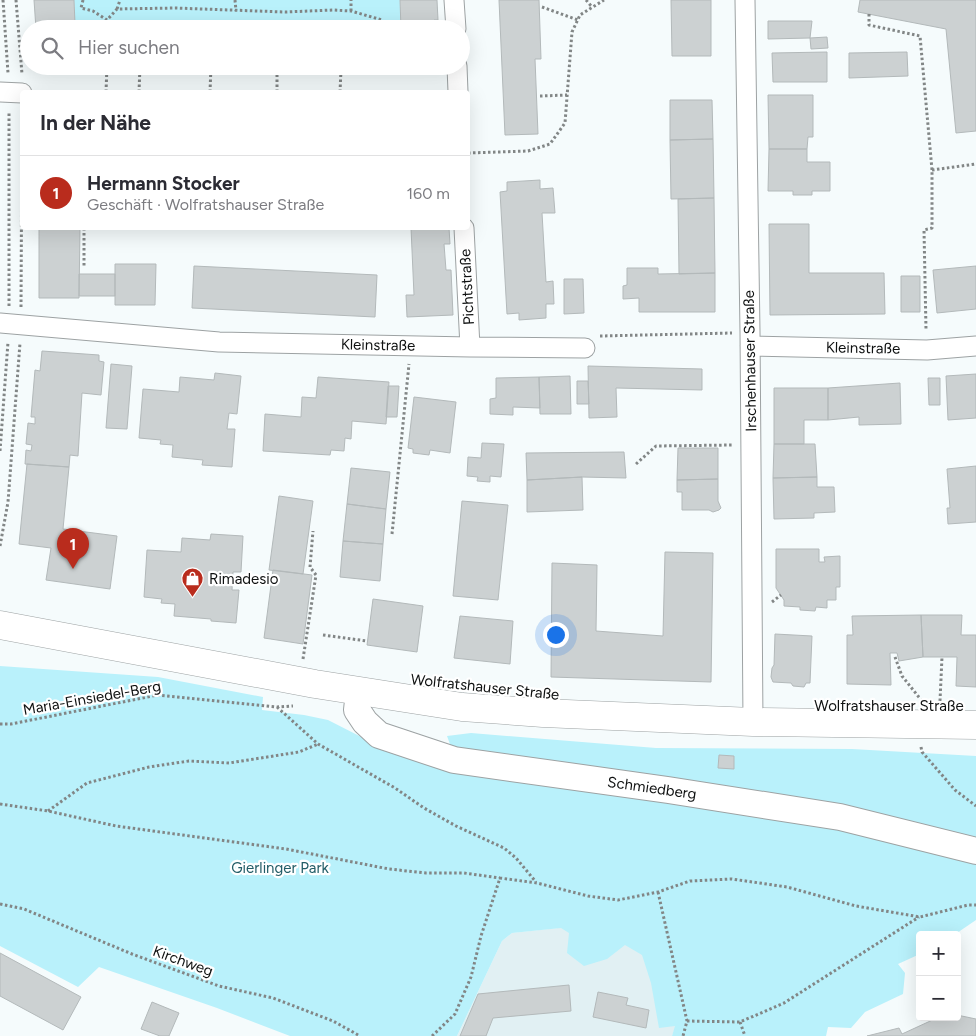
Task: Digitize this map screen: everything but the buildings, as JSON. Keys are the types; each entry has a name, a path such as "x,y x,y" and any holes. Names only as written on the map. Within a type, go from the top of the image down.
{"main road":[{"name":"Wolfratshauser Straße","path":"0,625 359,692 462,707 543,713 753,722 935,713 976,725"}],"street":[{"path":"454,0 455,20"},
{"name":"Irschenhauser Straße","path":"745,0 753,722"},
{"path":"457,75 458,90"},
{"name":"Pichtstraße","path":"464,230 470,348"},
{"name":"Kleinstraße","path":"4,323 219,342 470,348 585,348"},
{"name":"Kleinstraße","path":"750,339 927,350 976,346"},
{"name":"Schmiedberg","path":"359,692 357,710 365,722 379,735 454,760 668,790 840,817 976,851"}],"path":[{"path":"3,0 13,88"},
{"path":"0,451 16,0"},
{"path":"83,0 81,8 94,11 107,20 118,9 120,0"},
{"path":"235,0 236,11"},
{"path":"351,0 351,11"},
{"path":"586,0 592,7"},
{"path":"470,153 528,152 550,144 565,123 572,32 580,15 604,0"},
{"path":"542,7 578,20"},
{"path":"118,9 175,8 285,12 333,10 351,11 382,20"},
{"path":"870,14 869,25 920,36 932,170 932,228 924,230 927,350"},
{"path":"106,90 107,75"},
{"path":"139,90 140,75"},
{"path":"210,90 211,75"},
{"path":"277,75 277,90"},
{"path":"340,90 341,75"},
{"path":"540,96 567,95"},
{"path":"932,170 976,164"},
{"path":"84,230 84,266"},
{"path":"585,348 590,336 750,339"},
{"path":"392,534 411,346"},
{"path":"636,464 656,446 751,445"},
{"path":"308,663 302,662 316,575 310,567 313,531"},
{"path":"323,635 367,641"},
{"path":"895,657 902,676 935,713"},
{"path":"935,713 942,657"},
{"name":"Maria-Einsiedel-Berg","path":"0,724 11,724 158,695 277,707 296,705"},
{"path":"277,707 318,744 395,788 424,808 456,826 504,848 516,858 537,883"},
{"path":"48,810 87,783 149,768 190,761 229,764 299,752 318,744"},
{"path":"922,752 955,790 976,806"},
{"path":"0,804 48,810 116,826 286,849 389,869 426,873 464,873 537,883 588,896 618,900 658,892 690,881 732,879 787,887 856,906 920,917"},
{"path":"432,1036 456,1014 471,977 481,936 500,878"},
{"path":"658,892 688,1021 683,1036"},
{"name":"Kirchweg","path":"0,904 24,909 132,954 219,986 273,998 333,1021 360,1036"},
{"path":"688,1021 740,1022 784,1003 920,917 968,905 976,905"},
{"path":"740,1022 745,1036"}],"shaded area":[{"path":"641,919 676,1026 672,1036 457,1036 502,941 512,933"}],"green space":[{"path":"74,0 400,0 401,20 75,20"},
{"name":"Gierlinger Park","path":"0,666 158,677 263,697 262,710 328,720 379,746 838,828 976,862 976,920 960,931 916,931 916,956 898,964 905,973 903,994 865,1012 851,1028 828,1027 826,1036 672,1036 675,1026 659,1028 651,983 642,955 625,945 607,959 584,966 567,953 569,933 561,928 512,933 502,941 457,1036 290,1036 217,1008 99,967 78,987 0,946"},
{"path":"471,733 656,748 852,749 976,756 976,839 451,747 447,736"}],"place":[{"name":"Hermann Stocker","path":"73,569"},
{"name":"Rimadesio","path":"193,598"}]}
